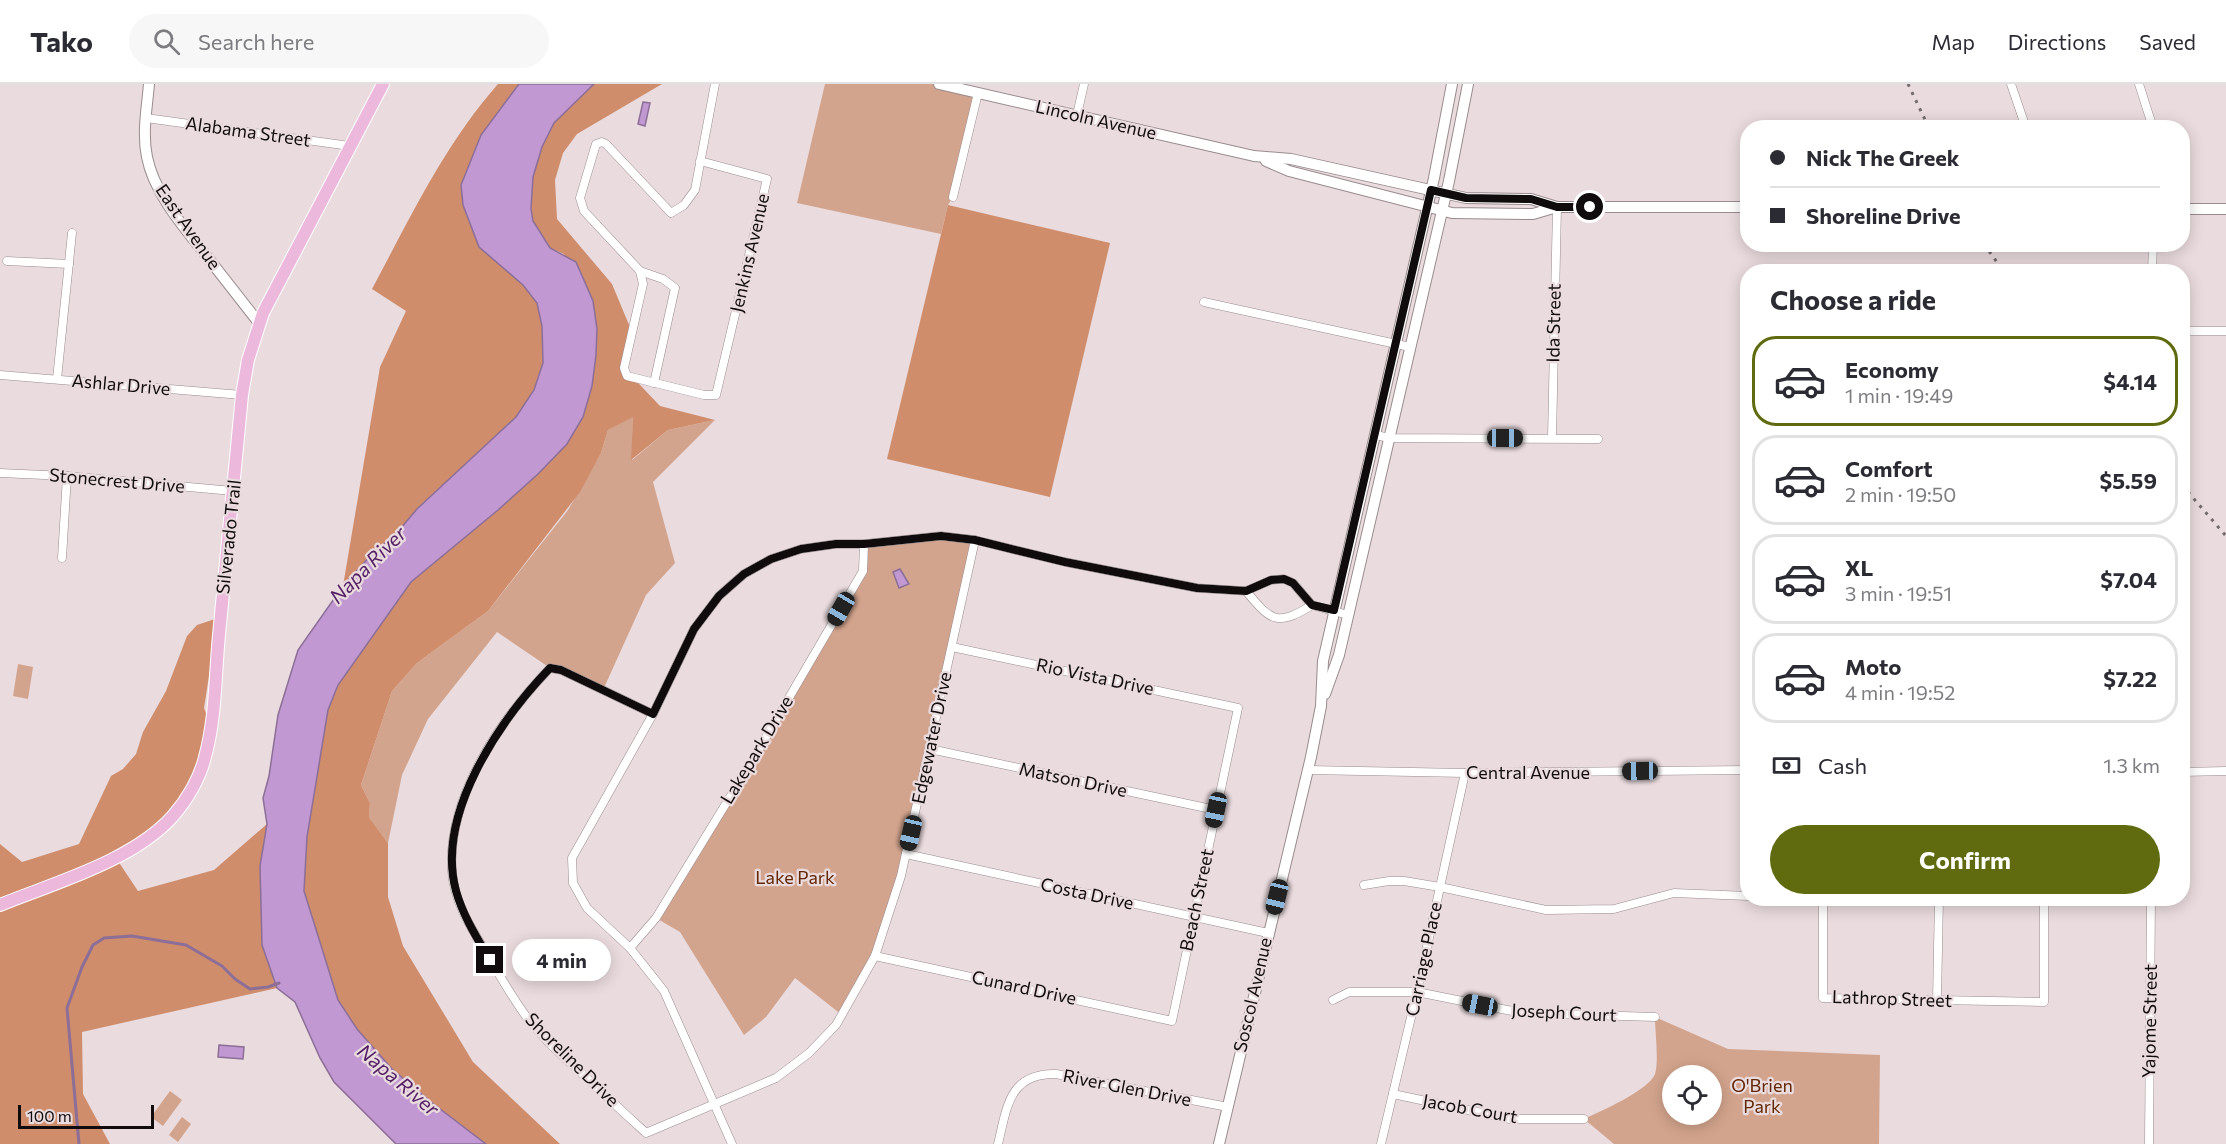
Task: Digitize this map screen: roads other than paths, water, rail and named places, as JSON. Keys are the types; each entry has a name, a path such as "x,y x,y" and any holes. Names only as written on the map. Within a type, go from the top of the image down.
{"main road":[{"name":"East Avenue","path":"149,84 144,134 147,160 164,196 259,324"},
{"name":"Silverado Trail","path":"0,905 116,858 156,832 172,817 184,801 205,760 212,729 242,395 248,360 259,324 383,84"},
{"name":"Lincoln Avenue","path":"939,84 1254,156 1291,159 1446,194 1479,199 1531,199 1557,207"},
{"name":"Soscol Avenue","path":"1321,706 1323,661 1431,190 1452,84"},
{"name":"Soscol Avenue","path":"1219,1144 1308,770 1321,706 1336,664 1348,615 1446,194 1468,84"},
{"name":"Lincoln Avenue","path":"1254,156 1289,171 1452,213 1533,214 1557,207 1740,207"},
{"path":"2190,209 2226,209"}],"street":[{"path":"640,271 643,284 624,368 627,376 654,383 675,288 663,279 640,271 584,211 580,198 598,142 606,144 672,213 691,198 695,190 715,84"},
{"path":"1077,115 1084,84"},
{"path":"2011,84 2023,120"},
{"path":"2139,84 2150,120"},
{"path":"953,197 978,93"},
{"name":"Alabama Street","path":"146,118 350,146"},
{"name":"Jenkins Avenue","path":"654,383 716,395 767,179 700,161"},
{"name":"Ida Street","path":"1552,438 1557,207"},
{"path":"57,379 72,233"},
{"path":"7,261 69,264"},
{"path":"1204,302 1410,347"},
{"path":"2190,331 2226,331"},
{"name":"Ashlar Drive","path":"0,375 242,395"},
{"path":"1376,435 1389,438 1598,439"},
{"name":"Stonecrest Drive","path":"0,473 67,476 233,490"},
{"path":"62,558 67,476"},
{"path":"732,1144 664,992 630,948 587,909 573,884 572,858 653,714 694,629 719,596 744,574 771,559 801,549 941,536 975,540 1065,562 1197,588 1246,591 1271,580 1284,579 1293,583 1312,605 1348,615"},
{"name":"Edgewater Drive","path":"646,1133 776,1078 809,1053 836,1025 875,956 901,876 975,540"},
{"name":"Lakepark Drive","path":"630,948 656,918 752,761 863,571 864,544"},
{"path":"1246,591 1262,611 1272,618 1295,616 1312,605"},
{"name":"Rio Vista Drive","path":"952,646 1238,708"},
{"name":"Shoreline Drive","path":"646,1133 549,1043 528,1020 465,916 455,889 452,853 465,796 477,765 494,737 530,689 550,668 561,670 653,714"},
{"name":"Beach Street","path":"1172,1021 1238,708"},
{"name":"Matson Drive","path":"930,749 1216,810"},
{"name":"Central Avenue","path":"1308,770 1465,773 1740,770"},
{"path":"2190,772 2226,771"},
{"name":"Carriage Place","path":"1381,1144 1465,773"},
{"name":"Costa Drive","path":"906,854 1268,933"},
{"path":"1364,885 1404,881 1546,910 1614,909 1674,893 1740,896"},
{"name":"Lathrop Street","path":"1823,906 1823,998 2044,1002 2044,906"},
{"path":"1937,1000 1939,906"},
{"name":"Yajome Street","path":"2149,1144 2151,906"},
{"name":"Cunard Drive","path":"875,956 1172,1021"},
{"name":"Joseph Court","path":"1333,1000 1349,992 1417,992 1522,1013 1654,1017"},
{"name":"River Glen Drive","path":"998,1144 1011,1096 1024,1081 1041,1074 1056,1074 1228,1107"},
{"name":"Jacob Court","path":"1393,1094 1510,1119 1584,1119"}],"water":[{"name":"Napa River","path":"519,84 594,84 554,123 542,147 533,177 531,209 533,221 550,248 576,262 593,301 597,329 592,386 583,417 567,444 498,510 411,582 338,685 328,710 307,837 304,891 338,1000 357,1029 392,1069 486,1144 396,1144 334,1082 320,1058 295,1002 277,988 262,945 260,866 267,824 263,798 269,776 278,715 298,650 343,586 373,553 395,535 417,509 516,417 534,390 543,363 542,326 537,303 523,285 479,247 463,205 461,185 481,135"},
{"path":"643,102 650,103 645,126 638,124"},
{"path":"900,569 909,584 899,588 893,572"},
{"path":"219,1045 244,1047 243,1059 218,1057"}],"waterway":[{"path":"79,1144 67,1008 93,945 104,938 132,936 186,945 222,966 250,989 279,983"}],"railway":[{"path":"1908,84 1925,120"},
{"path":"1990,252 1998,264"},
{"path":"2190,494 2226,536"}],"park label":[{"name":"Lake Park","path":"795,878"},
{"name":"O'Brien Park","path":"1762,1096"}]}
